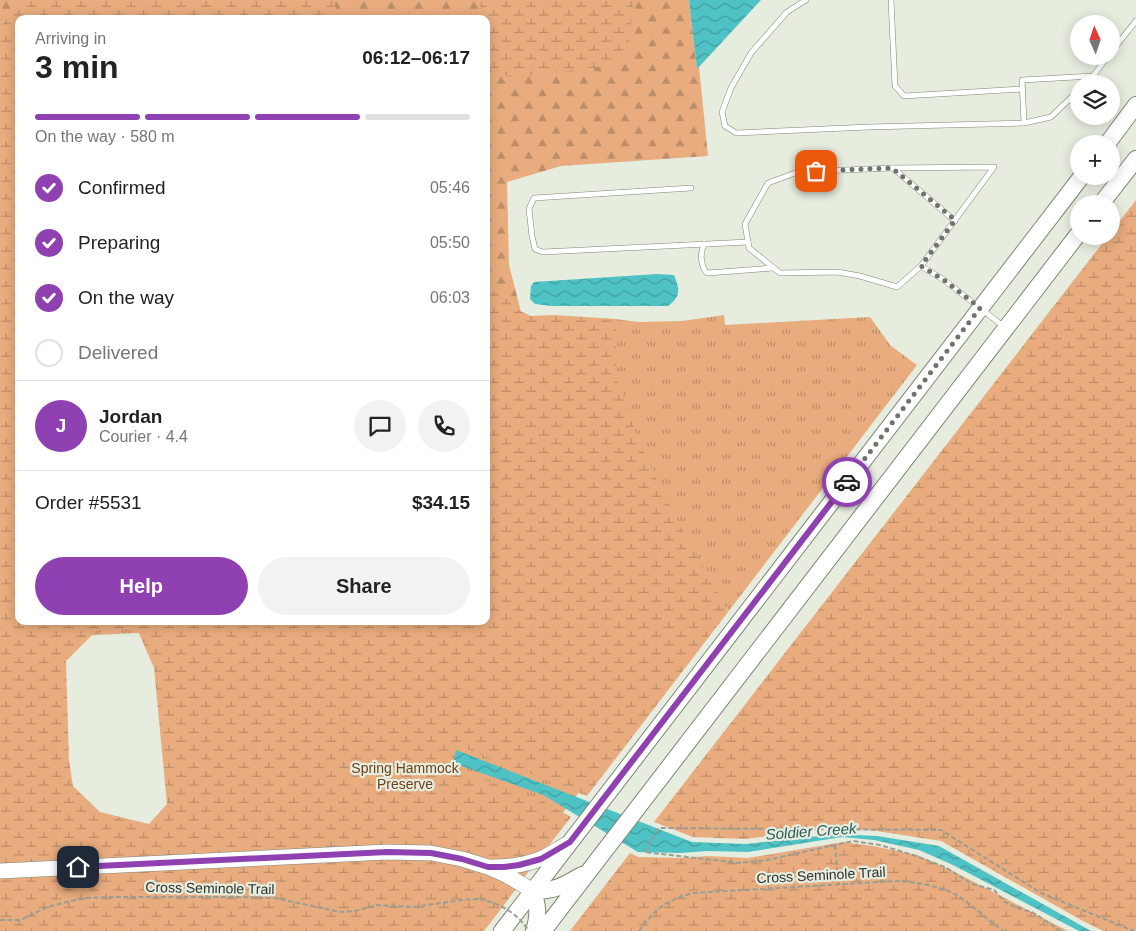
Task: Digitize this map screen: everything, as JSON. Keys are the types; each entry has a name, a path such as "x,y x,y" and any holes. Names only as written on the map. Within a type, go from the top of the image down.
{"main road":[{"path":"1113,135 1136,105"},
{"path":"1108,195 1136,159"},
{"path":"502,931 1075,185"},
{"path":"543,931 1070,245"},
{"path":"533,891 548,891 565,885 590,870"},
{"path":"533,891 538,906 538,920 534,931"}],"street":[{"path":"488,867 512,866 541,859 575,836"},
{"path":"0,871 387,852 431,853 462,859 488,867 533,891"}],"lane":[{"path":"806,0 787,12 751,53 731,88 722,112 725,126 736,133 1024,123 1051,117 1070,99"},
{"path":"891,0 895,86 904,96 1023,89"},
{"path":"1120,41 1136,21"},
{"path":"1024,123 1022,80 1070,77"},
{"path":"994,167 921,266 897,287 860,276 837,272 780,273 749,248 745,224 768,183 798,172 892,168 994,167"},
{"path":"892,168 955,220"},
{"path":"690,188 534,198 530,210 535,249 543,252 748,242"},
{"path":"704,244 701,250 703,268 706,273 773,268"},
{"path":"921,266 944,280 1006,328"}],"path":[{"path":"1061,931 1032,912 1005,902 994,890 972,884 945,868 913,855 880,845 853,841 767,860 739,863 644,852 659,828 941,830 1041,893 1134,931"},
{"path":"835,845 839,885"},
{"name":"Cross Seminole Trail","path":"639,931 649,917 666,903 693,893 902,882 922,884 951,892 966,900 985,918 1004,931"},
{"name":"Cross Seminole Trail","path":"0,920 21,920 47,907 85,898 115,896 274,898 340,912 355,911 377,905 413,907 479,899 510,910 529,931"}],"green space":[{"name":"Spring Hammock Preserve","path":"0,0 677,0 493,161 502,326 616,322 616,319 638,322 682,321 724,315 725,325 870,317 891,346 917,365 728,612 726,607 558,819 536,862 483,931 0,931","holes":["174,631 188,841 72,847 57,637"]},
{"path":"0,0 23,0 0,27"},
{"path":"23,0 333,0 339,15 15,15 15,625 490,625 490,294 493,292 508,295 512,307 531,316 554,315 616,319 616,376 639,442 674,515 728,612 587,796 457,745 453,746 448,762 450,768 541,800 571,817 547,848 539,853 518,859 489,861 463,853 0,865 0,27","holes":["101,626 138,631 154,668 167,804 149,824 100,812 73,786 69,761 66,661"]},
{"path":"333,0 482,0 478,15 339,15"},
{"path":"482,0 634,0 629,48 611,65 510,77 490,70 490,15 478,15"},
{"path":"634,0 689,0 697,69 699,67 708,156 561,166 507,182 509,265 521,312 511,307 494,292 490,294 490,69 629,48"},
{"path":"1136,200 1136,931 1103,931 941,841 877,831 838,828 745,839 693,837 654,822 1101,245 1120,245 1120,220"},
{"path":"843,842 917,855 951,870 1068,931 570,931 630,853 638,857 680,858 708,856 748,858"},
{"path":"387,859 430,859 461,865 482,872 482,874 487,874 516,889 484,931 0,931 0,878"}],"water":[{"path":"689,0 761,0 697,69"},
{"path":"657,274 674,275 676,280 677,296 668,306 552,306 535,304 530,299 531,286 534,282"},
{"path":"456,750 692,842 746,844 838,834 877,836 939,846 1091,931 1079,931 953,865 919,850 874,840 842,837 748,852 638,852 543,795 453,763"}],"way so far":[{"path":"816,171 892,168 955,220 921,266 944,280 980,308 847,482"}],"route":[{"path":"78,867 387,852 431,853 462,859 488,867 519,865 541,859 570,842 847,482"}],"water label":[{"name":"Soldier Creek","path":"811,831"}]}
